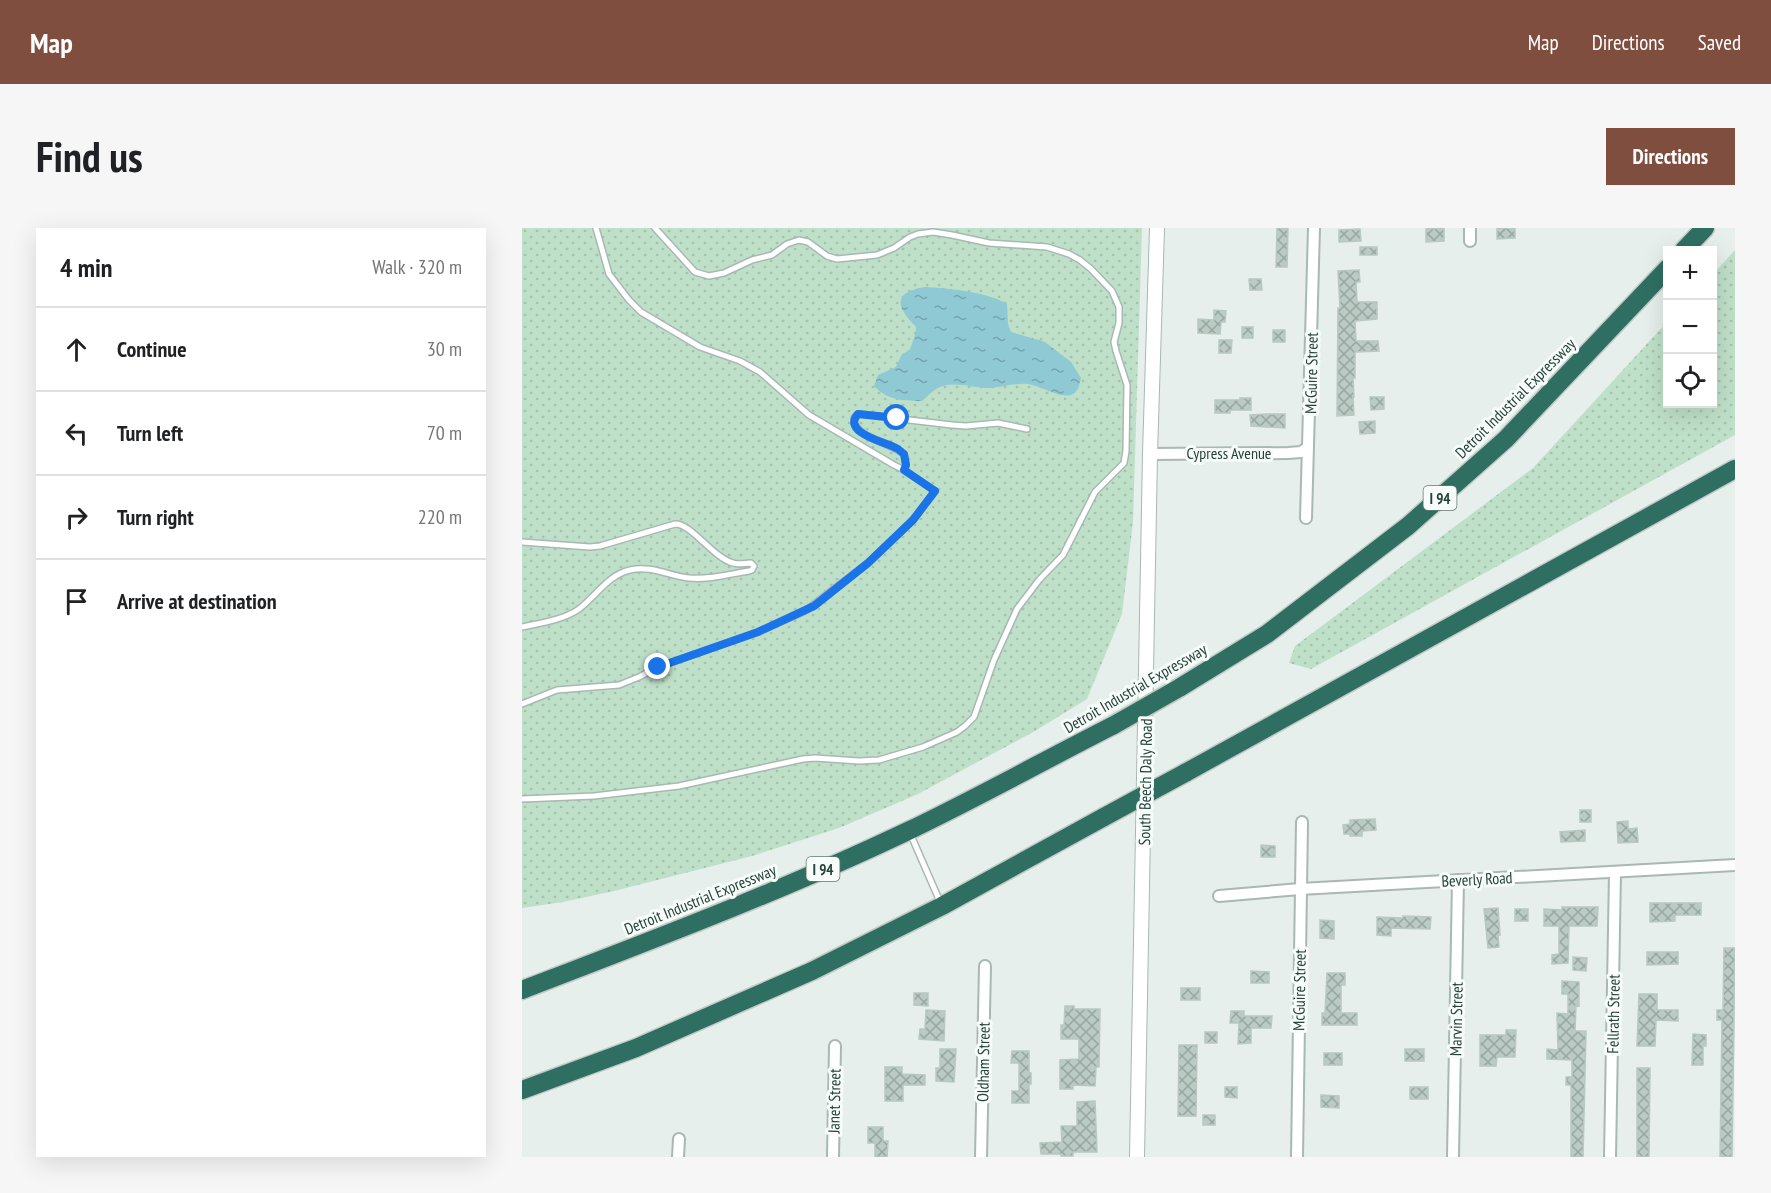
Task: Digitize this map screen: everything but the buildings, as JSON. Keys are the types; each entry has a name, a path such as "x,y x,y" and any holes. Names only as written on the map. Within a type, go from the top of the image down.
{"highway":[{"path":"1688,246 1705,228"},
{"name":"Detroit Industrial Expressway","path":"522,990 695,923 909,831 1114,725 1267,634 1408,526 1506,439 1663,273"},
{"path":"522,1090 658,1039 812,971 942,906 1735,470"}],"street":[{"name":"South Beech Daly Road","path":"1137,1157 1150,454 1157,228"},
{"name":"McGuire Street","path":"1305,518 1314,228"},
{"path":"1470,228 1470,241"},
{"name":"Cypress Avenue","path":"1150,454 1288,453 1301,452 1307,448"},
{"name":"McGuire Street","path":"1297,1157 1302,822"},
{"name":"Beverly Road","path":"1219,896 1300,889 1735,866"},
{"name":"Fellrath Street","path":"1610,1157 1615,872"},
{"name":"Marvin Street","path":"1453,1157 1458,880"},
{"name":"Oldham Street","path":"981,1157 985,966"},
{"name":"Janet Street","path":"833,1157 835,1046"},
{"path":"678,1157 679,1138"}],"lane":[{"path":"522,705 557,690 619,685 658,667 758,632 814,606 868,563 913,520 935,491 904,470 809,416 760,372 740,361 700,346 641,312 609,274 596,228"},
{"path":"522,799 594,796 679,786 803,759 879,760 923,747 957,732 974,717 994,660 1017,609 1034,586 1063,555 1090,501 1102,484 1120,468 1126,457 1127,385 1114,342 1119,323 1119,307 1112,291 1102,279 1080,260 1069,254 1047,247 997,244 933,232 910,237 894,248 877,255 837,259 827,256 808,242 799,240 787,244 771,255 752,260 724,273 709,276 695,272 655,228"},
{"path":"904,470 906,465 904,454 861,432 854,423 854,418 858,414 966,426 998,423 1027,429"},
{"path":"522,542 600,546 681,524 720,557 733,564 748,563 754,566 749,572 694,578 651,570 631,570 615,577 572,613 522,627"},
{"path":"909,831 942,906"}],"green space":[{"path":"522,228 1142,228 1133,522 1122,614 1087,699 1035,731 918,794 839,828 752,856 614,891 522,908"},
{"path":"1735,250 1735,435 1311,669 1289,663 1295,646 1533,468 1663,326 1663,408 1717,408 1717,270"}],"water":[{"path":"925,287 989,296 1007,304 1008,324 1011,332 1045,342 1071,362 1081,378 1079,387 1073,394 1063,395 1028,384 991,388 949,385 936,389 922,401 896,399 879,391 874,386 878,375 896,367 902,354 910,350 915,333 916,327 901,307 902,297 914,289"}],"route":[{"path":"658,667 758,632 814,606 859,571 913,520 935,491 904,470 906,465 904,454 896,448 868,437 857,429 854,423 854,418 858,414 897,418"}]}
